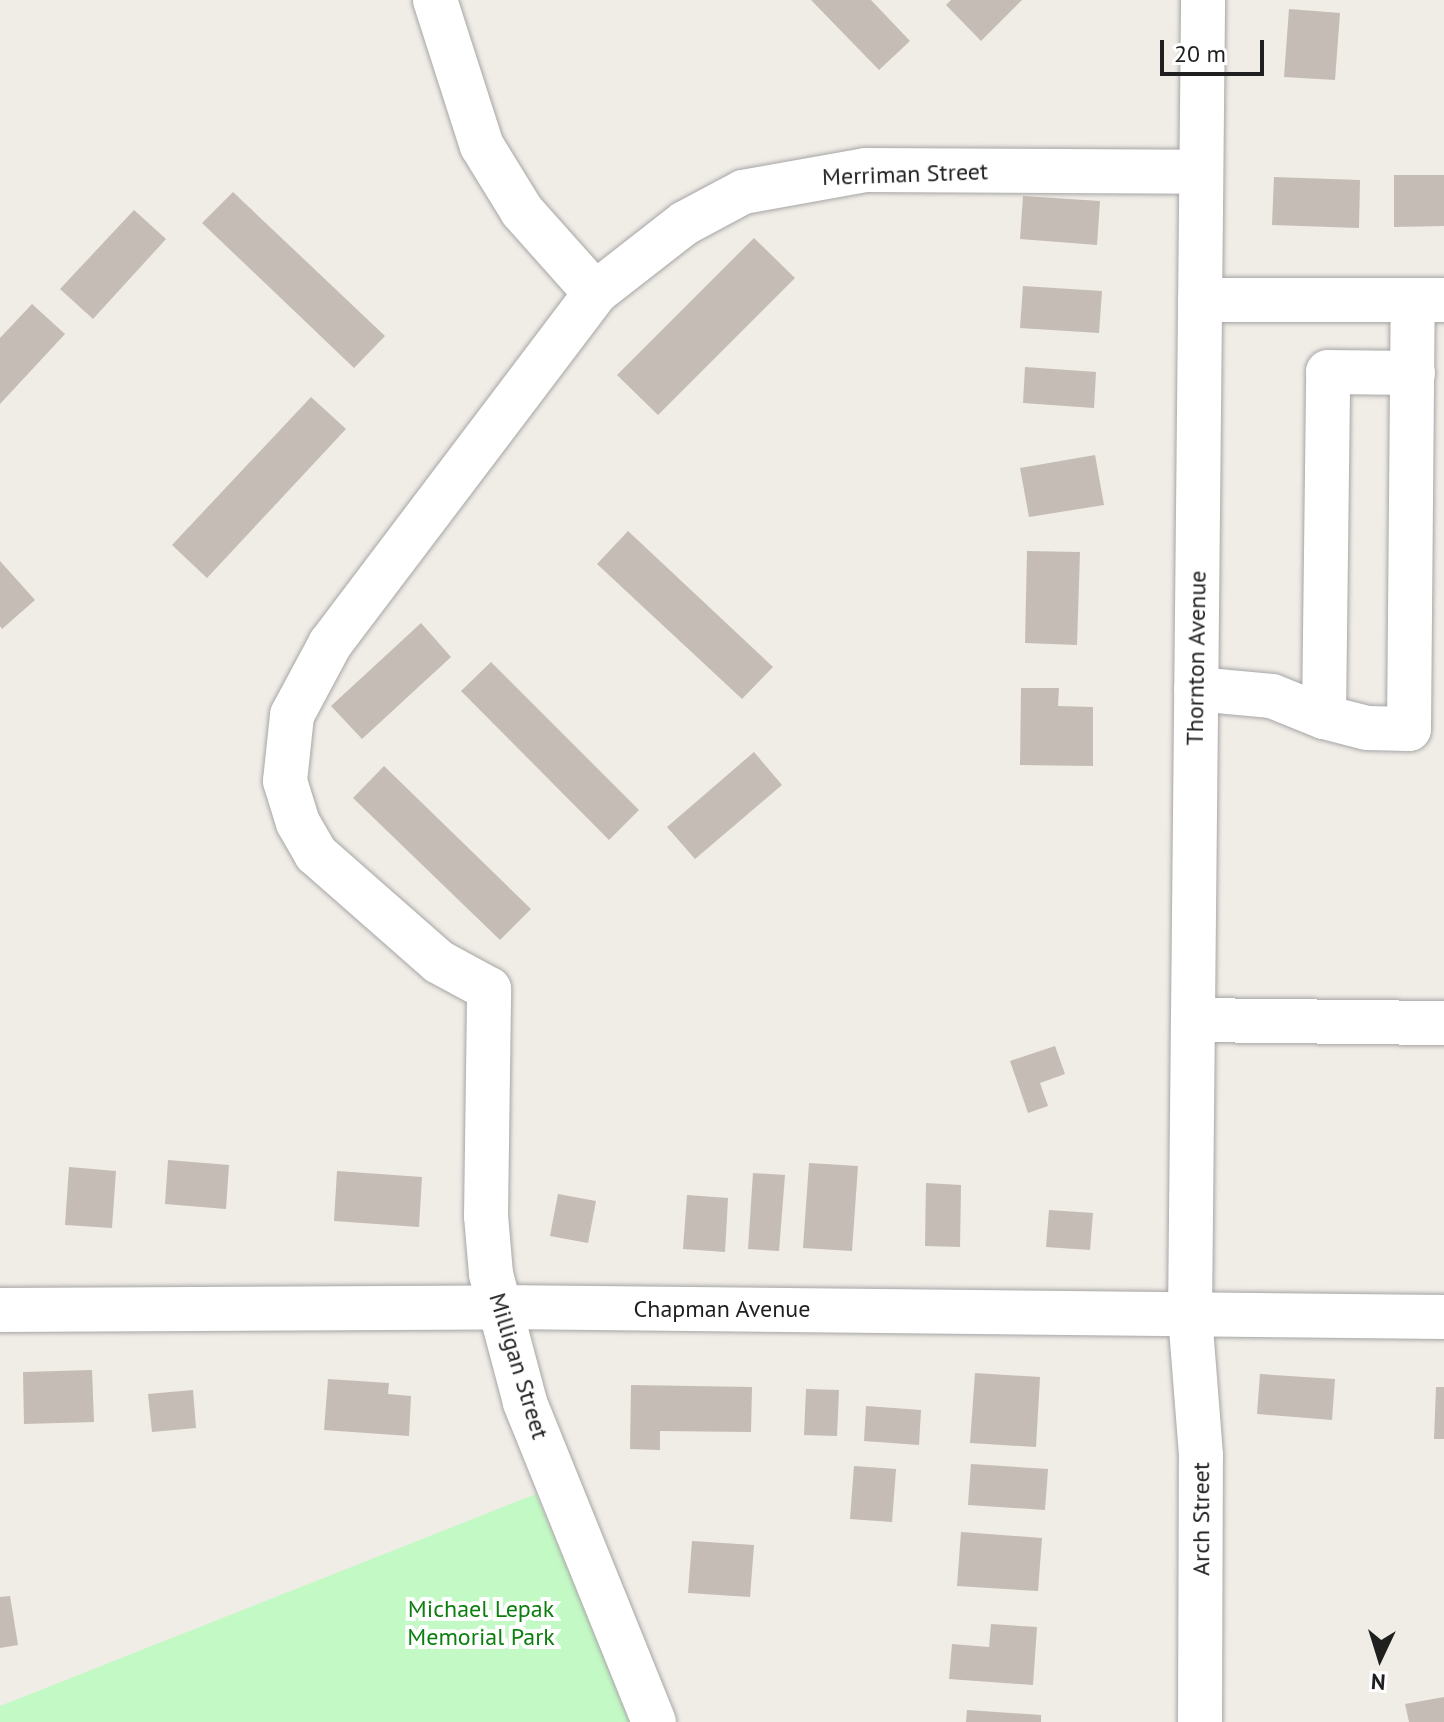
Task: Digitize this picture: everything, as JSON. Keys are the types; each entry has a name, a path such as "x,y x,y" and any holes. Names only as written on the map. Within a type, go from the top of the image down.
{"street":[{"path":"435,0 482,146 522,211 595,293"},
{"name":"Thornton Avenue","path":"1190,1316 1203,0"},
{"name":"Merriman Street","path":"489,989 439,962 316,854 298,823 285,781 292,715 330,644 595,293 685,223 743,192 800,178 865,170 1201,172"},
{"path":"1196,689 1272,696 1324,717 1367,728 1409,729 1427,565 1413,373 1428,300 1200,300"},
{"path":"1324,717 1328,372 1413,373"},
{"name":"Milligan Street","path":"489,989 486,1216 499,1307 525,1402 654,1722"},
{"path":"1193,1020 1444,1023"},
{"name":"Chapman Avenue","path":"0,1310 499,1307 1444,1317"},
{"name":"Arch Street","path":"1190,1316 1201,1455 1200,1722"}],"green space":[{"name":"Michael Lepak Memorial Park","path":"536,1494 635,1722 0,1722 0,1706"}],"building":[{"path":"811,0 871,0 910,41 879,70"},
{"path":"951,0 1022,0 981,41 946,5"},
{"path":"1289,9 1340,13 1335,80 1284,77"},
{"path":"1394,175 1444,175 1444,226 1394,227"},
{"path":"1274,177 1360,180 1359,228 1272,225"},
{"path":"233,192 385,336 354,368 202,223"},
{"path":"1023,196 1100,201 1097,245 1020,239"},
{"path":"134,210 166,239 93,319 60,289"},
{"path":"754,238 795,278 658,415 617,375"},
{"path":"1023,286 1102,291 1099,333 1020,328"},
{"path":"32,304 65,334 0,404 0,338"},
{"path":"1025,367 1096,372 1094,408 1023,403"},
{"path":"311,397 346,429 207,578 172,545"},
{"path":"1095,455 1104,505 1029,517 1020,468"},
{"path":"628,531 773,667 742,699 597,564"},
{"path":"1027,551 1080,552 1077,645 1025,643"},
{"path":"0,561 35,600 2,629 0,626"},
{"path":"421,623 451,657 362,739 331,706"},
{"path":"491,662 639,810 609,840 461,691"},
{"path":"1021,688 1059,688 1058,706 1093,707 1093,766 1020,765"},
{"path":"754,752 782,785 695,859 667,827"},
{"path":"384,766 531,909 500,940 353,798"},
{"path":"1055,1046 1065,1074 1040,1083 1048,1106 1028,1113 1010,1061"},
{"path":"168,1160 229,1165 226,1209 165,1204"},
{"path":"809,1163 858,1166 852,1251 803,1248"},
{"path":"69,1167 116,1171 112,1228 65,1225"},
{"path":"337,1171 422,1177 419,1227 334,1221"},
{"path":"753,1173 785,1175 779,1251 748,1249"},
{"path":"926,1183 961,1185 960,1247 925,1246"},
{"path":"558,1194 596,1201 588,1243 550,1236"},
{"path":"687,1195 728,1198 725,1252 683,1249"},
{"path":"1049,1210 1093,1213 1090,1250 1046,1247"},
{"path":"92,1370 94,1422 24,1424 23,1372"},
{"path":"975,1373 1040,1377 1036,1447 970,1443"},
{"path":"1260,1374 1335,1379 1332,1420 1257,1414"},
{"path":"328,1379 389,1383 388,1394 411,1396 409,1436 324,1430"},
{"path":"631,1385 752,1387 751,1432 660,1431 660,1450 630,1449"},
{"path":"1436,1387 1444,1387 1444,1439 1434,1439"},
{"path":"806,1389 839,1390 837,1436 804,1435"},
{"path":"193,1390 196,1428 152,1432 148,1394"},
{"path":"866,1406 921,1410 919,1445 864,1441"},
{"path":"971,1464 1048,1469 1045,1510 968,1505"},
{"path":"854,1466 896,1469 892,1522 850,1519"},
{"path":"961,1532 1042,1538 1038,1591 957,1586"},
{"path":"692,1541 754,1545 750,1597 688,1593"},
{"path":"10,1596 18,1645 0,1648 0,1597"},
{"path":"991,1624 1037,1627 1033,1685 949,1679 952,1644 989,1647"},
{"path":"1444,1697 1444,1722 1409,1722 1405,1704"},
{"path":"967,1710 1041,1715 1041,1722 966,1722"}]}
